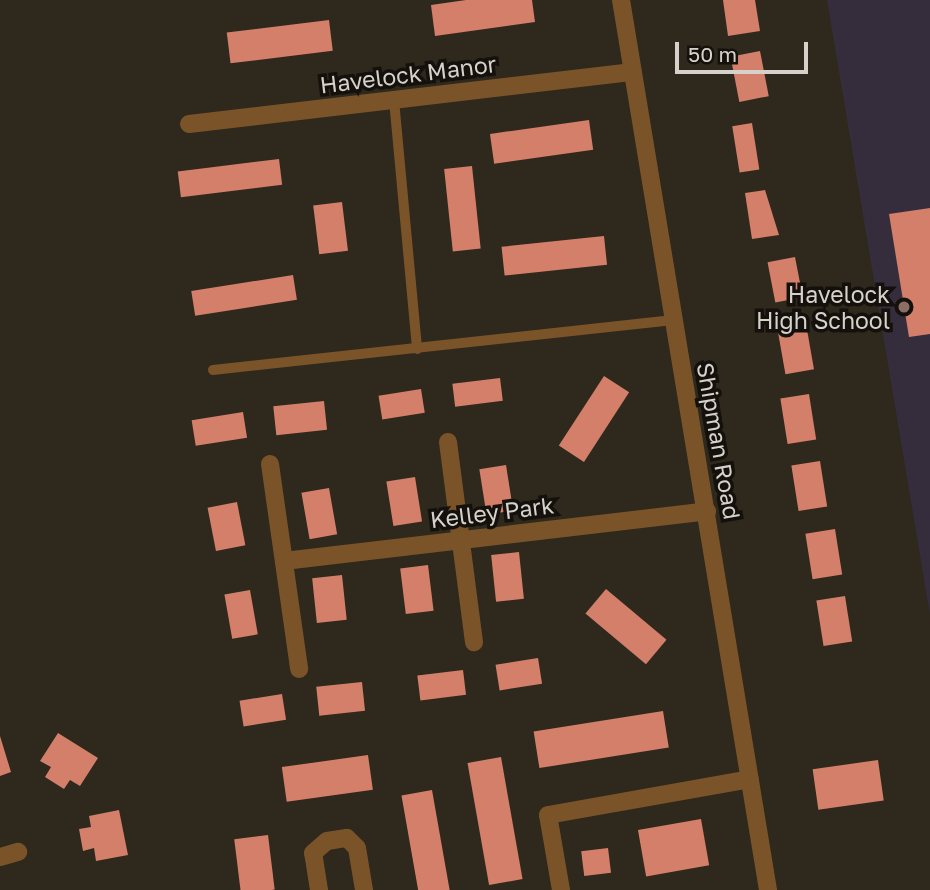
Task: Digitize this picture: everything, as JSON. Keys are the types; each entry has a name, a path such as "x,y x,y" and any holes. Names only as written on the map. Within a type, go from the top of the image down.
{"street":[{"name":"Shipman Road","path":"621,0 768,890"},
{"name":"Havelock Manor","path":"189,124 633,72"},
{"path":"448,442 474,642"},
{"path":"270,464 299,669"},
{"name":"Kelley Park","path":"284,561 706,511"},
{"path":"561,890 548,815 750,779"},
{"path":"319,890 313,853 327,841 347,838 357,848 364,890"},
{"path":"0,857 18,852"}],"lane":[{"path":"394,100 417,349"},
{"path":"213,370 673,320"}],"shaded area":[{"name":"Havelock High School","path":"827,0 930,0 930,615"}],"building":[{"path":"466,0 532,0 535,22 435,36 431,5"},
{"path":"723,0 755,0 760,31 728,36"},
{"path":"329,20 333,51 231,63 227,33"},
{"path":"760,51 769,96 739,102 731,57"},
{"path":"589,120 593,150 494,164 490,134"},
{"path":"752,123 759,169 740,173 732,126"},
{"path":"279,159 282,185 181,197 178,171"},
{"path":"472,166 481,249 453,251 444,169"},
{"path":"765,190 779,235 752,239 745,193"},
{"path":"342,202 348,251 319,254 313,206"},
{"path":"930,208 930,334 909,337 889,214"},
{"path":"604,236 607,265 505,276 502,247"},
{"path":"795,257 803,297 775,303 768,262"},
{"path":"293,275 297,300 195,316 191,291"},
{"path":"806,324 814,369 785,374 777,329"},
{"path":"604,376 629,392 584,462 559,446"},
{"path":"500,378 503,401 455,407 452,384"},
{"path":"421,389 425,413 382,419 379,396"},
{"path":"809,394 816,439 788,444 780,399"},
{"path":"324,401 327,430 276,435 273,406"},
{"path":"243,412 247,438 196,446 192,420"},
{"path":"820,461 827,506 799,511 791,466"},
{"path":"506,465 513,510 487,515 479,469"},
{"path":"415,477 422,521 393,526 386,482"},
{"path":"329,488 337,534 310,539 301,493"},
{"path":"237,502 245,545 216,551 208,508"},
{"path":"835,529 842,574 813,579 805,534"},
{"path":"519,552 524,599 496,602 491,555"},
{"path":"428,565 434,611 406,614 400,568"},
{"path":"342,575 347,620 317,623 312,578"},
{"path":"606,589 667,640 646,664 585,614"},
{"path":"250,590 258,634 232,639 224,595"},
{"path":"845,596 852,641 824,646 816,601"},
{"path":"538,658 542,684 500,690 496,665"},
{"path":"463,670 466,695 420,700 417,676"},
{"path":"362,682 365,711 319,716 316,687"},
{"path":"282,694 286,720 244,726 240,701"},
{"path":"663,711 669,748 539,768 534,731"},
{"path":"58,733 98,758 80,786 70,780 64,789 45,777 51,767 40,761"},
{"path":"0,736 11,772 0,776"},
{"path":"368,755 373,790 287,802 282,767"},
{"path":"501,757 523,879 489,885 468,763"},
{"path":"878,760 884,801 818,810 813,769"},
{"path":"432,790 450,890 418,890 401,795"},
{"path":"119,810 128,855 96,861 94,848 83,851 79,829 91,827 89,816"},
{"path":"701,819 709,865 646,876 638,830"},
{"path":"268,835 275,890 240,890 234,839"},
{"path":"608,848 611,873 584,876 581,851"}],"place":[{"name":"Havelock High School","path":"904,307"}]}
